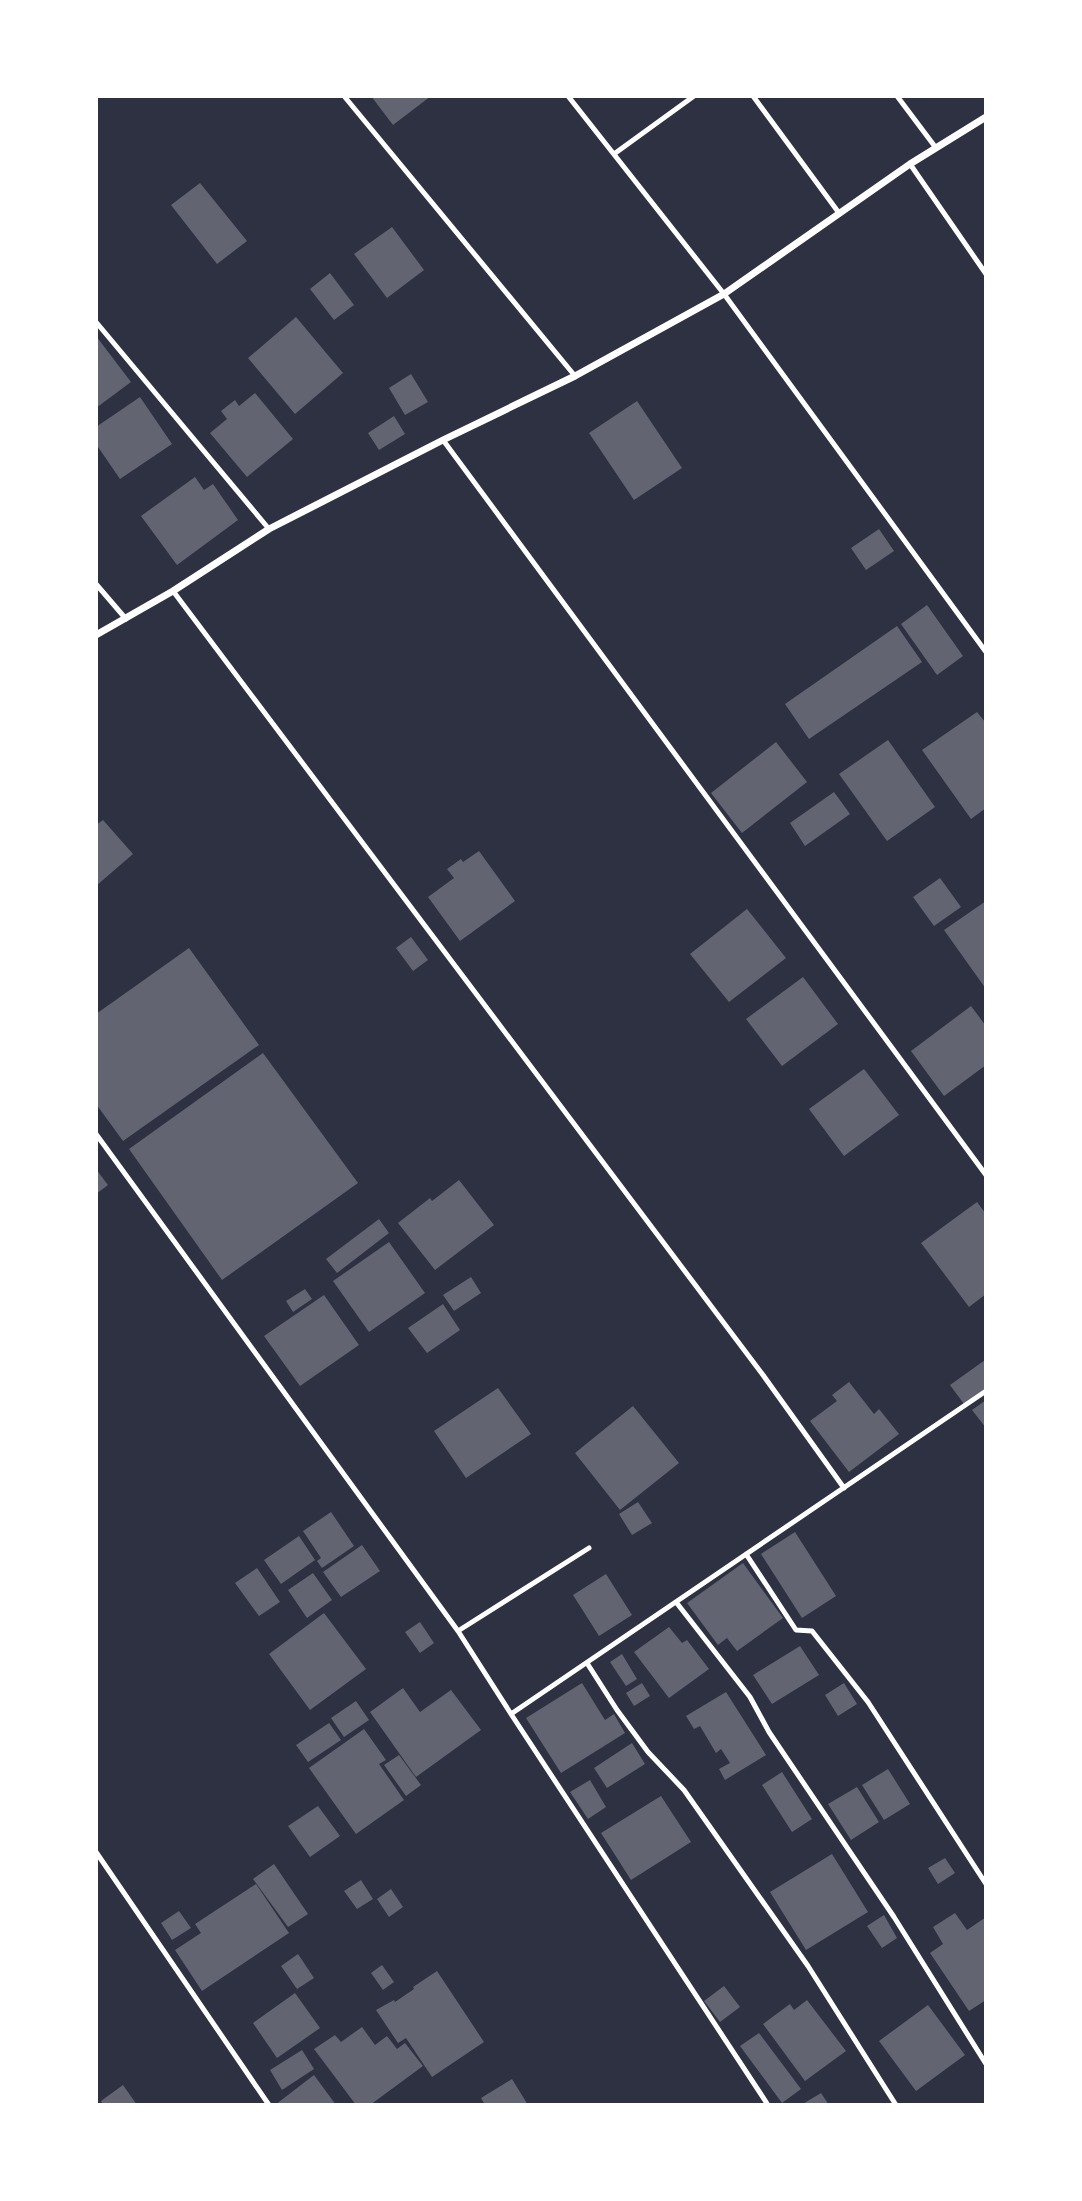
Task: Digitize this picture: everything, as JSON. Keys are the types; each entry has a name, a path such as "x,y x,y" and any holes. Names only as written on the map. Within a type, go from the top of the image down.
{"street":[{"path":"96,635 173,591 269,529 575,376 724,293 910,164 986,117"}],"lane":[{"path":"344,96 575,376"},
{"path":"568,96 724,293 986,652"},
{"path":"614,154 694,96"},
{"path":"753,96 839,214"},
{"path":"897,96 936,148"},
{"path":"910,164 986,274"},
{"path":"96,322 269,529"},
{"path":"443,440 986,1175"},
{"path":"96,584 126,619"},
{"path":"173,591 763,1375 844,1488"},
{"path":"96,1134 458,1631 768,2105"},
{"path":"511,1714 986,1391"},
{"path":"458,1631 589,1548"},
{"path":"746,1554 796,1630 813,1631 868,1702 986,1884"},
{"path":"676,1602 750,1696 769,1732 894,1917 986,2064"},
{"path":"587,1663 648,1752 684,1790 808,1966 896,2105"},
{"path":"96,1852 269,2105"}],"building":[{"path":"371,96 431,96 393,125"},
{"path":"200,183 247,241 217,264 171,205"},
{"path":"392,227 424,270 387,298 354,254"},
{"path":"330,273 354,305 334,320 310,289"},
{"path":"296,317 343,373 295,414 248,358"},
{"path":"96,336 131,382 96,408"},
{"path":"411,374 428,402 405,415 389,388"},
{"path":"255,393 293,439 247,477 210,433 227,419 221,411 235,400 239,406"},
{"path":"140,397 172,444 120,479 96,444 96,427"},
{"path":"637,401 682,468 634,500 589,433"},
{"path":"394,416 405,434 379,450 368,433"},
{"path":"195,477 204,490 213,484 238,520 177,565 141,516"},
{"path":"879,529 894,551 866,570 851,548"},
{"path":"927,605 963,656 937,675 901,624"},
{"path":"897,626 922,662 809,739 785,704"},
{"path":"977,712 986,723 986,808 971,819 922,750"},
{"path":"888,740 935,807 887,841 839,774"},
{"path":"776,742 807,782 742,833 711,793"},
{"path":"834,792 850,814 805,846 790,823"},
{"path":"103,820 133,854 96,886 96,825"},
{"path":"479,851 515,901 460,941 428,897 454,878 447,869"},
{"path":"940,878 961,907 934,926 913,897"},
{"path":"986,901 986,989 944,930"},
{"path":"747,909 786,958 729,1002 690,954"},
{"path":"411,937 428,960 413,971 396,948"},
{"path":"189,948 259,1045 123,1141 96,1104 96,1014"},
{"path":"803,977 838,1024 782,1066 746,1019"},
{"path":"971,1006 986,1026 986,1065 944,1096 911,1051"},
{"path":"263,1053 358,1183 222,1280 129,1149"},
{"path":"864,1069 899,1115 844,1156 809,1109"},
{"path":"96,1169 108,1185 96,1194"},
{"path":"459,1180 494,1225 435,1270 398,1223"},
{"path":"977,1202 986,1214 986,1294 969,1307 921,1243"},
{"path":"379,1219 389,1233 337,1273 326,1259"},
{"path":"389,1242 425,1293 369,1332 333,1281"},
{"path":"471,1277 481,1293 454,1311 443,1295"},
{"path":"305,1289 312,1299 293,1312 286,1301"},
{"path":"324,1295 359,1345 300,1386 264,1336"},
{"path":"443,1304 460,1330 427,1353 408,1328"},
{"path":"985,1360 986,1388 964,1404 950,1385"},
{"path":"849,1382 874,1414 879,1409 899,1434 849,1472 810,1421 837,1401 832,1395"},
{"path":"498,1388 531,1434 466,1478 434,1431"},
{"path":"986,1400 986,1428 972,1410"},
{"path":"633,1406 679,1463 620,1510 575,1453"},
{"path":"638,1502 652,1523 632,1535 619,1514"},
{"path":"331,1512 354,1546 322,1568 317,1561 321,1558 303,1531"},
{"path":"795,1532 836,1596 802,1618 761,1554"},
{"path":"299,1536 315,1560 281,1584 264,1560"},
{"path":"362,1545 380,1571 341,1597 323,1572"},
{"path":"743,1563 783,1618 737,1651 727,1638 718,1645 687,1603"},
{"path":"257,1568 280,1602 259,1616 235,1583"},
{"path":"313,1573 332,1600 307,1618 288,1590"},
{"path":"606,1574 632,1615 599,1636 573,1595"},
{"path":"324,1613 366,1669 310,1710 269,1654"},
{"path":"420,1622 434,1643 420,1653 405,1632"},
{"path":"669,1627 682,1643 687,1640 709,1669 669,1698 634,1652"},
{"path":"800,1646 819,1675 772,1704 753,1675"},
{"path":"622,1654 637,1679 626,1686 610,1662"},
{"path":"582,1683 605,1720 614,1714 625,1733 561,1773 526,1718"},
{"path":"642,1683 650,1696 634,1706 626,1693"},
{"path":"844,1683 857,1704 838,1716 825,1695"},
{"path":"403,1688 420,1712 451,1690 481,1730 416,1777 370,1712"},
{"path":"726,1692 766,1755 725,1780 719,1769 730,1763 721,1749 716,1753 700,1726 694,1729 686,1716"},
{"path":"356,1701 369,1720 344,1737 331,1718"},
{"path":"329,1723 341,1740 308,1762 296,1745"},
{"path":"364,1729 386,1760 379,1764 404,1800 356,1834 309,1768"},
{"path":"632,1743 645,1764 607,1788 594,1768"},
{"path":"399,1755 421,1785 406,1796 384,1765"},
{"path":"888,1769 910,1804 884,1820 862,1785"},
{"path":"782,1772 812,1819 792,1832 762,1785"},
{"path":"590,1780 606,1807 588,1819 570,1792"},
{"path":"857,1787 879,1822 851,1840 828,1804"},
{"path":"661,1796 691,1842 631,1880 601,1833"},
{"path":"318,1806 340,1836 310,1857 288,1826"},
{"path":"832,1854 868,1912 806,1950 770,1892"},
{"path":"945,1858 955,1873 938,1884 928,1868"},
{"path":"274,1864 308,1914 288,1927 253,1879"},
{"path":"361,1880 373,1899 357,1909 344,1891"},
{"path":"256,1884 289,1933 202,1991 175,1950 201,1933 195,1924"},
{"path":"391,1889 403,1907 389,1917 377,1899"},
{"path":"179,1911 191,1928 172,1940 161,1923"},
{"path":"955,1913 967,1930 986,1917 986,2000 969,2011 930,1953 943,1944 933,1927"},
{"path":"884,1915 897,1938 882,1948 867,1926"},
{"path":"298,1954 314,1978 297,1989 281,1966"},
{"path":"382,1965 394,1982 383,1990 371,1973"},
{"path":"437,1971 484,2042 432,2077 406,2038 398,2043 376,2010 394,2000 395,2002"},
{"path":"724,1986 740,2007 720,2022 704,2001"},
{"path":"295,1993 320,2028 277,2058 253,2023"},
{"path":"807,2000 846,2051 805,2081 763,2024 790,2004 794,2010"},
{"path":"928,2005 965,2055 916,2091 879,2041"},
{"path":"362,2027 375,2045 387,2036 397,2049 405,2043 423,2066 370,2105 356,2105 314,2049 335,2035 341,2042"},
{"path":"759,2033 801,2089 782,2103 740,2046"},
{"path":"302,2050 314,2069 282,2090 270,2070"},
{"path":"314,2075 336,2105 275,2105"},
{"path":"512,2079 528,2105 485,2105 481,2098"},
{"path":"123,2085 137,2105 103,2105 101,2101"},
{"path":"821,2093 829,2105 801,2105"}]}
